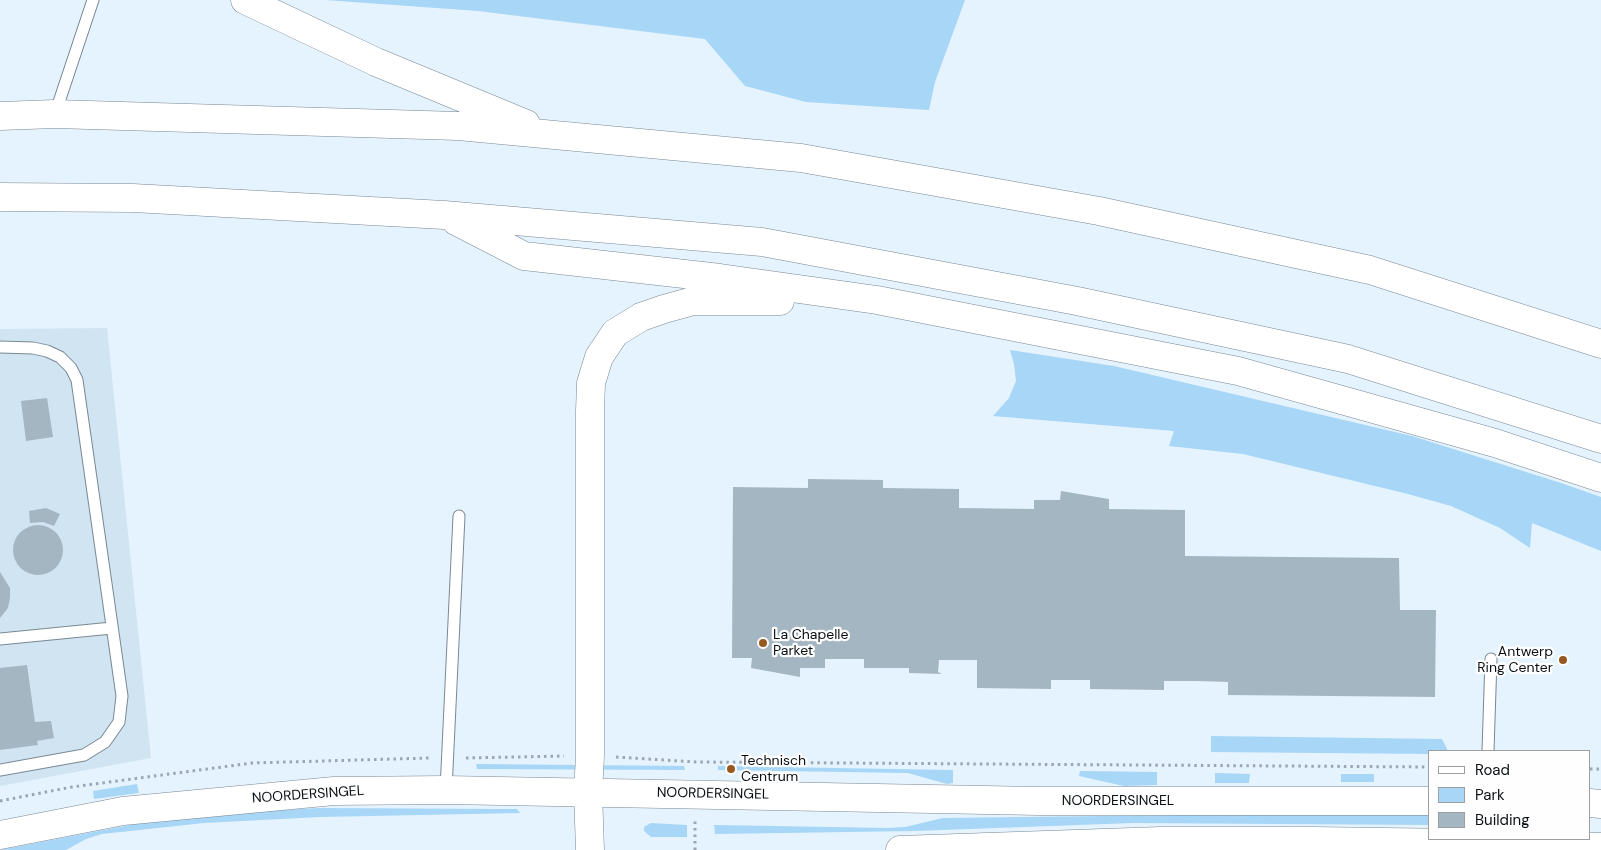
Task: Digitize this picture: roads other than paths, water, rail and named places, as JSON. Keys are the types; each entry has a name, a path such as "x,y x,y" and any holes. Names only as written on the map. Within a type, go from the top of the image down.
{"main road":[{"path":"245,0 376,62 553,135"},
{"path":"0,116 55,114 458,126 801,158 1099,210 1370,270 1601,344"},
{"path":"0,197 133,198 444,215 762,242 1076,301 1348,359 1601,439"},
{"path":"444,215 524,256 720,278 877,300 1238,371 1495,443 1601,478"},
{"path":"590,850 588,792 590,756 590,411 592,383 599,357 615,333 641,317 692,301 877,300"},
{"name":"NOORDERSINGEL","path":"0,835 123,811 160,806 334,791 588,792 1039,801 1428,801"},
{"path":"900,850 1038,844 1295,841 1529,844 1601,847"}],"lane":[{"path":"55,114 92,0"},
{"path":"0,347 33,348 47,351 60,357 71,368 77,380 122,696 120,722 105,742 84,756 0,770"},
{"path":"446,790 459,516"},
{"path":"0,639 112,628"},
{"path":"1488,750 1491,659"}],"place":[{"name":"La Chapelle Parket","path":"763,643"},
{"name":"Antwerp Ring Center","path":"1563,660"},
{"name":"Technisch Centrum","path":"731,769"}]}
